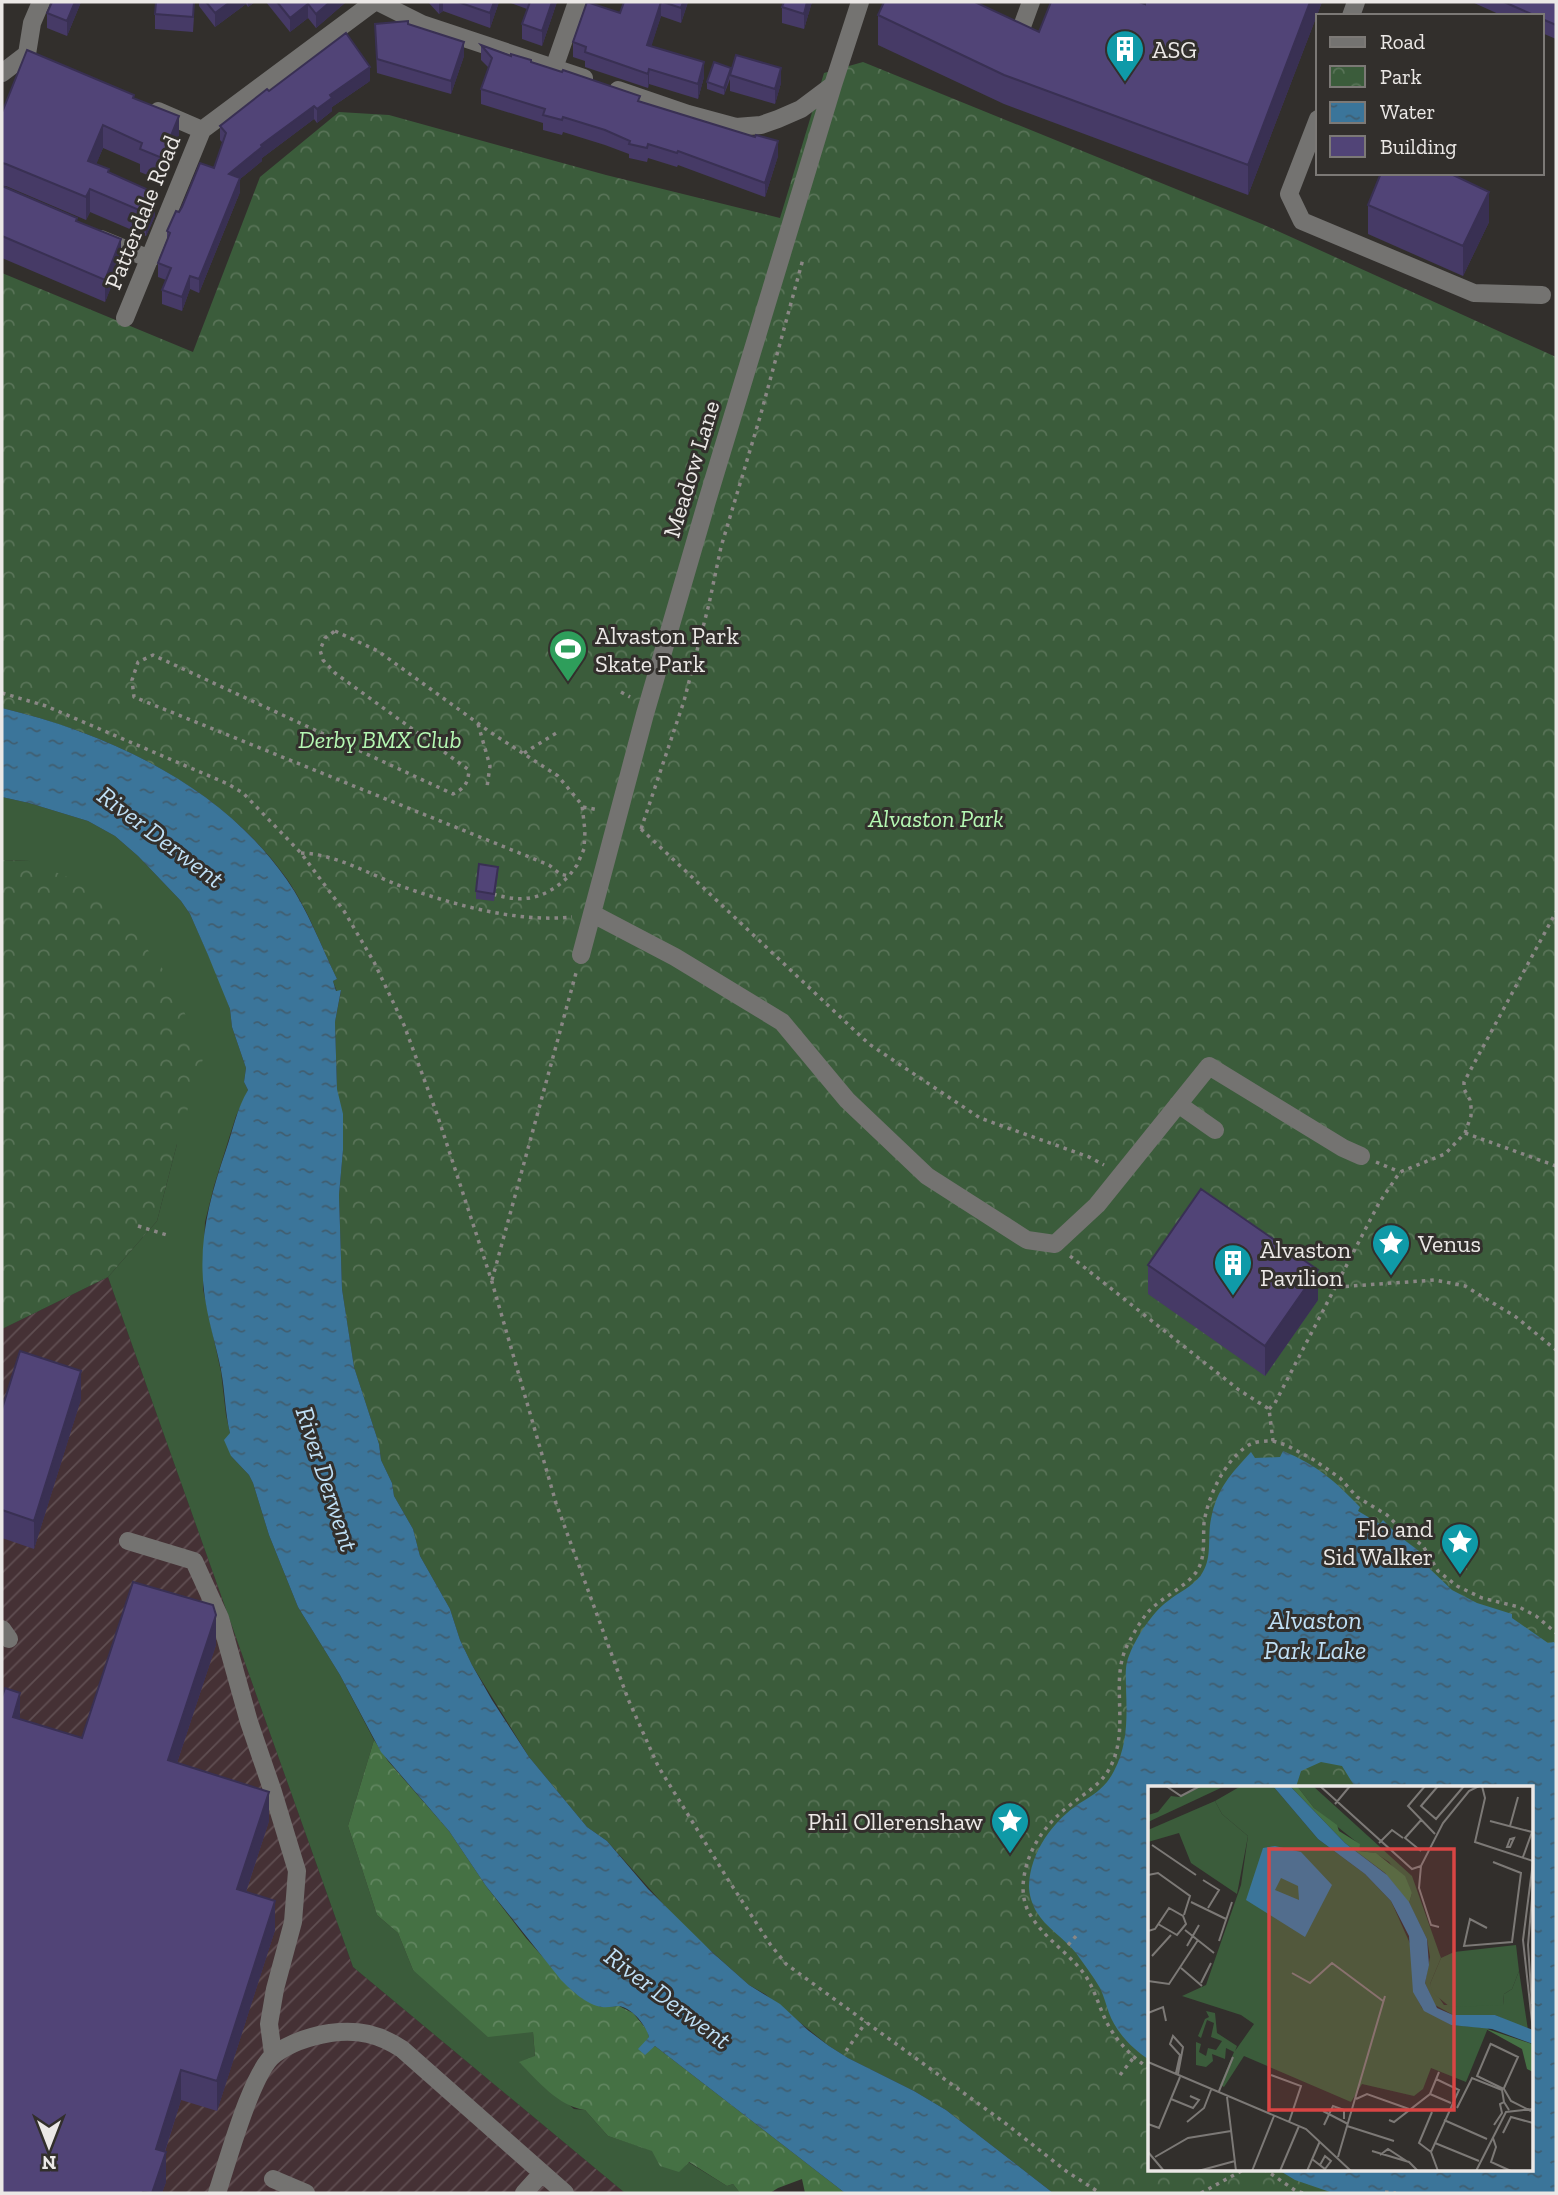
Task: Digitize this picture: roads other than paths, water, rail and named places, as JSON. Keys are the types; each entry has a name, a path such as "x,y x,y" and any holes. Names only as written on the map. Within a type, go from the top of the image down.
{"street":[{"path":"2,73 33,57 32,23 41,2"},
{"path":"376,2 422,24 688,114 736,127 761,125 778,120 801,109 833,85"},
{"name":"Patterdale Road","path":"125,318 202,130 376,2"},
{"path":"554,68 577,2"},
{"name":"Meadow Lane","path":"581,955 645,714 707,500 860,2"},
{"path":"993,21 1014,33 1020,32 1031,2"},
{"path":"140,103 202,130"},
{"path":"1316,124 1289,194 1302,221 1474,293 1542,295"},
{"path":"88,233 150,259"},
{"path":"593,914 674,957 782,1022 847,1100 927,1176 1027,1240 1055,1244 1097,1205 1209,1066 1343,1148 1361,1156"},
{"path":"1178,1104 1215,1130"},
{"path":"128,1541 194,1561 220,1618 249,1722 297,1871 293,1922 275,1989 269,2024 273,2054"},
{"path":"217,2193 252,2088 273,2054 307,2038 349,2031 370,2033 387,2039 402,2049 565,2193"},
{"path":"524,2193 542,2173"},
{"path":"273,2179 306,2193"}],"water":[{"name":"River Derwent","path":"2,708 43,719 122,749 161,768 197,791 230,817 261,847 287,880 308,916 337,979 333,981 336,991 341,990 335,1022 337,1089 343,1114 339,1195 342,1289 354,1367 379,1444 381,1460 392,1483 394,1496 413,1529 420,1556 450,1609 472,1665 529,1757 587,1827 607,1841 648,1889 749,1985 780,2004 829,2046 946,2110 1053,2193 845,2193 655,2046 645,2055 638,2049 649,2037 642,2022 629,2010 619,2006 596,2006 565,1984 486,1886 449,1831 381,1752 340,1675 298,1607 269,1535 253,1483 231,1456 224,1440 230,1433 221,1370 205,1301 203,1254 215,1185 238,1112 248,1090 244,1082 246,1068 232,1027 230,1009 190,914 138,856 115,836 88,821 2,797"},
{"name":"Alvaston Park Lake","path":"1283,1451 1325,1474 1360,1507 1358,1511 1380,1524 1383,1520 1419,1551 1430,1569 1452,1590 1477,1603 1512,1614 1512,1618 1548,1643 1554,1642 1556,1645 1556,2193 1333,2193 1295,2180 1279,2170 1534,2170 1534,1786 1354,1786 1342,1766 1321,1762 1301,1771 1296,1786 1148,1786 1148,2059 1131,2046 1121,2034 1112,2020 1100,1988 1076,1953 1040,1917 1032,1902 1030,1873 1038,1850 1052,1828 1070,1810 1104,1786 1119,1761 1126,1731 1126,1665 1138,1637 1162,1606 1201,1575 1208,1555 1214,1508 1231,1475 1251,1452 1255,1458 1280,1457"}],"place":[{"name":"ASG","path":"1125,83"},
{"name":"Alvaston Park Skate Park","path":"568,683"},
{"name":"Venus","path":"1391,1277"},
{"name":"Alvaston Pavilion","path":"1233,1297"},
{"name":"Flo and Sid Walker","path":"1460,1576"},
{"name":"Phil Ollerenshaw","path":"1010,1855"}],"park label":[{"name":"Derby BMX Club","path":"380,739"},
{"name":"Alvaston Park","path":"936,818"}]}
